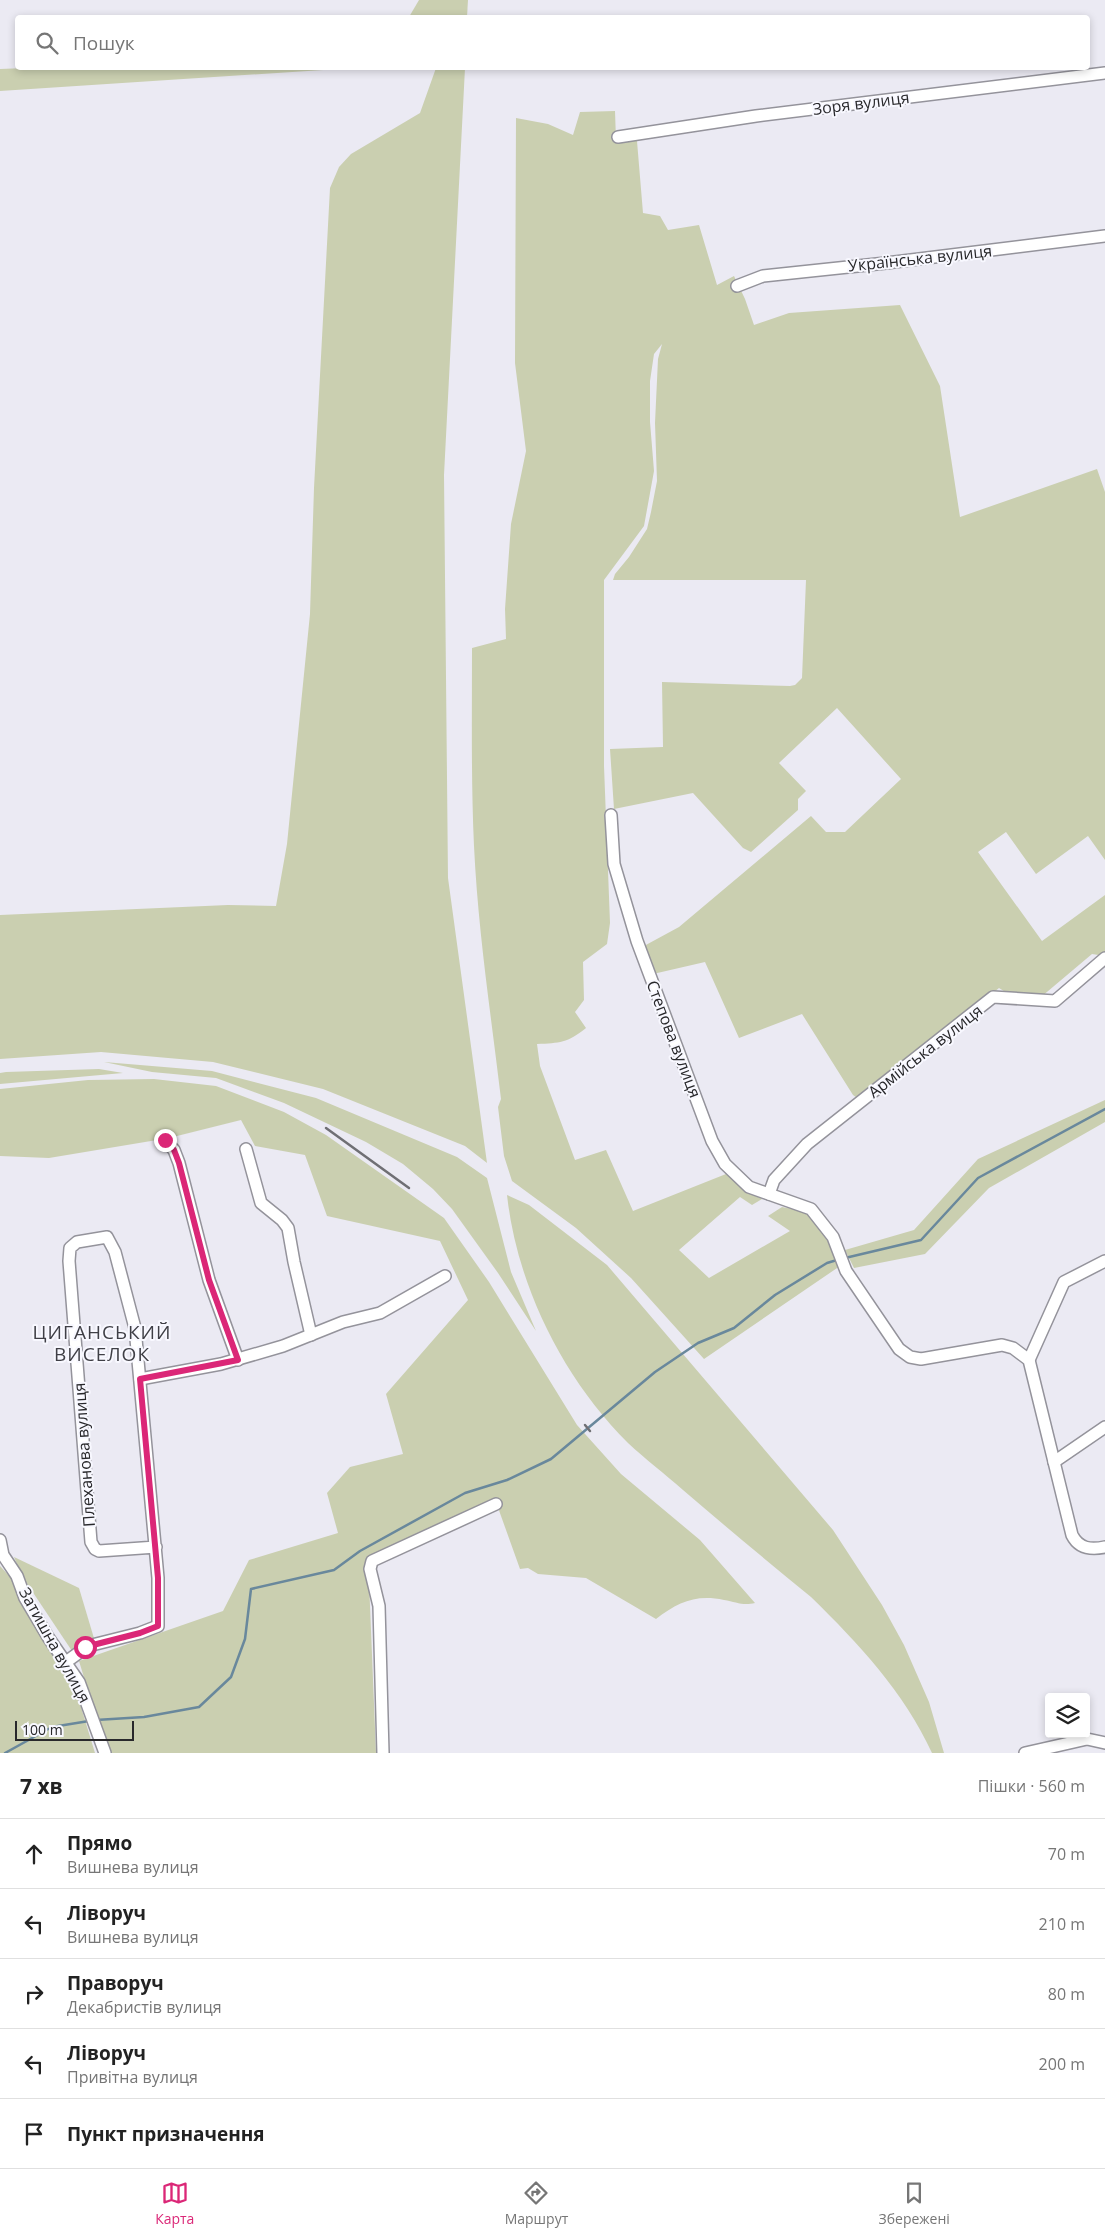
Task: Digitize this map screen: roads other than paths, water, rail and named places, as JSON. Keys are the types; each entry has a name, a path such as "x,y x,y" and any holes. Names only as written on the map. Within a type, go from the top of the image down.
{"street":[{"name":"Зоря вулиця","path":"618,137 756,116 1105,73"},
{"name":"Українська вулиця","path":"737,286 772,274 896,262 1105,236"},
{"name":"Степова вулиця","path":"611,815 614,864 637,942 712,1142 725,1164 748,1187 811,1209 833,1237 846,1271 860,1292 900,1349 910,1356 921,1359 1002,1345 1014,1348 1029,1360"},
{"name":"Армійська вулиця","path":"769,1194 774,1180 807,1144 993,997 1055,1001 1105,958"},
{"path":"164,1139 174,1150 179,1163 209,1280 238,1360"},
{"path":"246,1149 261,1203 282,1220 288,1228 311,1335"},
{"name":"Плеханова вулиця","path":"140,1379 133,1317 115,1252 107,1237 75,1243 70,1253 90,1537 93,1546 99,1551 156,1546"},
{"path":"1105,1261 1064,1282 1029,1360 1074,1539 1085,1548 1105,1547"},
{"path":"66,1662 88,1646 140,1633 158,1626 156,1546 140,1379 238,1360 283,1346 349,1320 380,1314 445,1276"},
{"path":"1054,1462 1105,1427"},
{"path":"383,1753 379,1606 370,1569 372,1561 496,1504"},
{"name":"Затишна вулиця","path":"0,1545 6,1560 17,1576 27,1603 66,1662 86,1697 105,1753"},
{"path":"1025,1753 1088,1739 1105,1743"}],"waterway":[{"path":"845,1258 921,1240 978,1178 1105,1109"},
{"path":"96,1720 144,1717 199,1707 231,1677 245,1639 251,1589 334,1570 360,1551 465,1493 507,1480 551,1459 655,1372 698,1343 734,1328 775,1295 827,1263 837,1260"},
{"path":"5,1753 52,1727 89,1721"}],"railway":[{"path":"326,1128 409,1188"},
{"path":"585,1425 590,1431"}],"district":[{"name":"ЦИГАНСЬКИЙ ВИСЕЛОК","path":"102,1343"}]}
